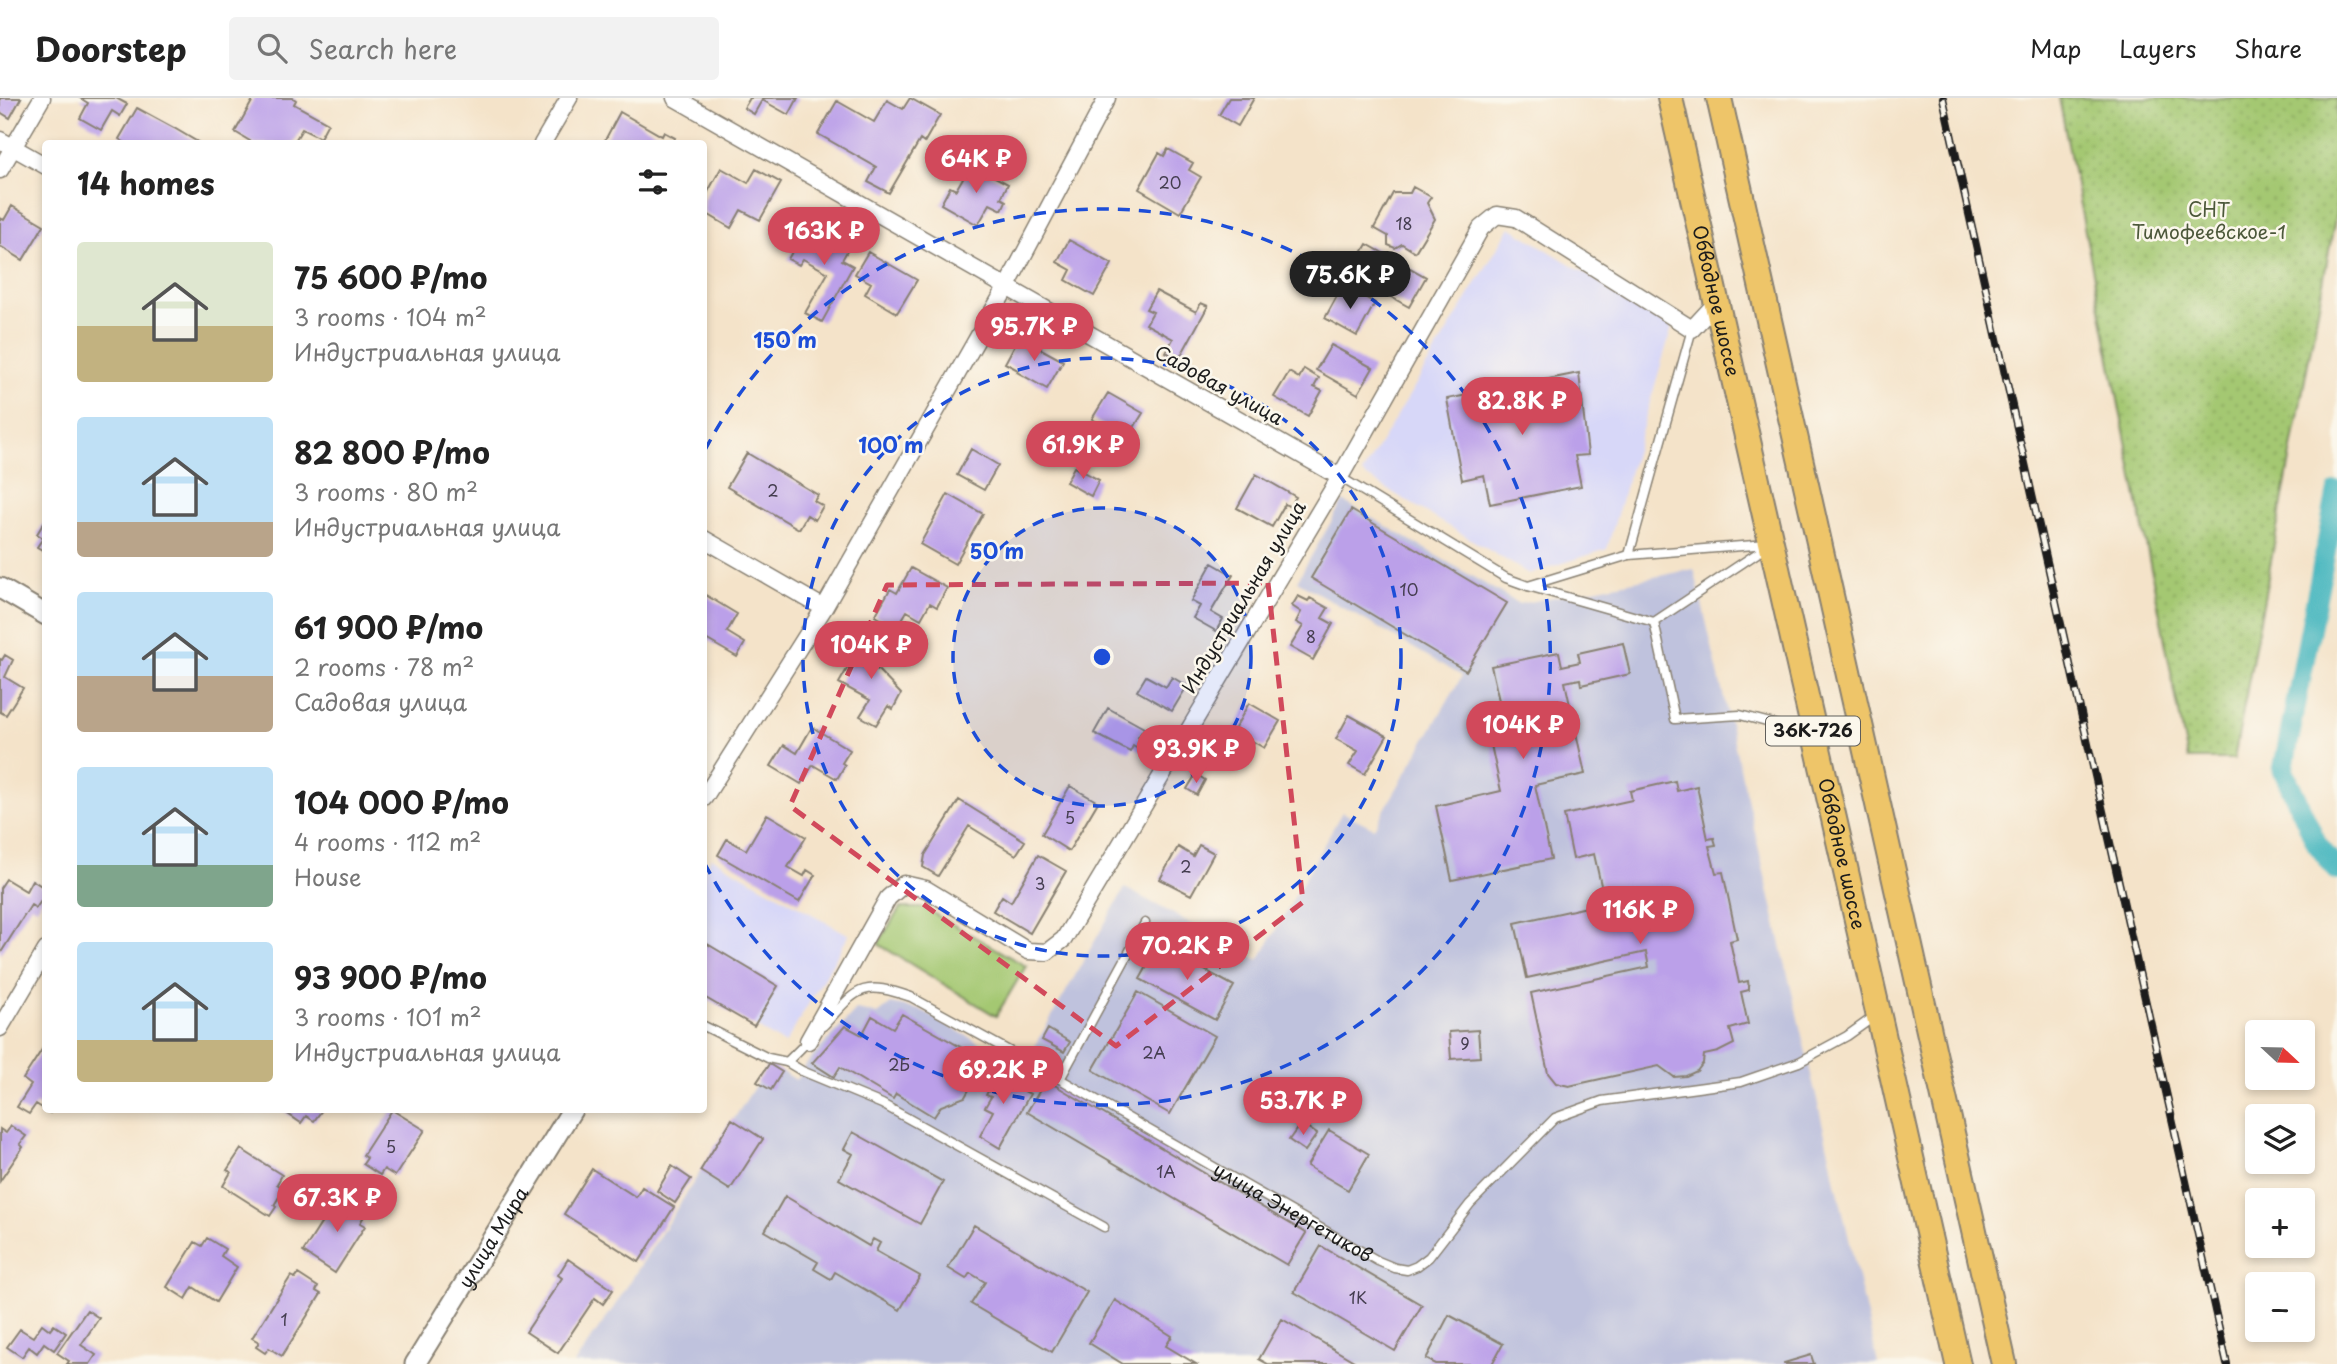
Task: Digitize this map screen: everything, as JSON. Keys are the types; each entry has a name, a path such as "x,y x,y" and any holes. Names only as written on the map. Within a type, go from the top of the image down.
{"main road":[{"name":"Обводное шоссе","path":"1670,98 1958,1364"},
{"name":"36К-726","path":"1719,98 2004,1364"}],"street":[{"path":"0,170 6,144 42,98"},
{"path":"544,140 569,98"},
{"name":"Садовая улица","path":"675,98 1340,477"},
{"path":"707,793 824,608 1006,289 1107,98"},
{"path":"6,144 42,164"},
{"name":"Индустриальная улица","path":"808,1041 888,898 904,884 926,889 1028,951 1046,952 1064,940 1340,477 1481,228 1497,215 1516,218 1692,329"},
{"path":"1692,329 1717,302"},
{"path":"707,541 824,608"},
{"path":"0,588 42,613"},
{"path":"0,1028 42,957"},
{"name":"улица Мира","path":"415,1364 570,1113"}],"lane":[{"path":"1629,555 1692,329"},
{"name":"Садовая улица","path":"1340,477 1506,578 1654,622"},
{"path":"1528,586 1629,555 1770,544"},
{"path":"1770,544 1654,622 1675,719 1740,715 1814,734"},
{"path":"1060,1079 1145,923"},
{"name":"улица Энергетиков","path":"787,1062 857,990 876,988 911,997 1378,1261 1407,1270 1418,1266 1429,1257 1470,1204 1555,1118 1602,1101 1741,1082 1799,1062 1847,1036 1877,1014"},
{"path":"707,1028 768,1058 787,1062 802,1071 882,1104 1104,1227"}],"highlighted area":[{"path":"1268,583 1303,902 1116,1046 790,806 887,585"}],"shaded area":[{"path":"1510,227 1672,327 1607,549 1529,574 1362,474"},
{"path":"1343,501 1519,604 1694,569 1878,1364 574,1364 614,1307 769,1064 796,1080 808,1062 856,1010 878,1014 891,1004 920,1010 1023,1067 1125,888 1259,960 1342,812 1374,828 1462,676 1297,581"},
{"path":"711,857 849,935 785,1044 707,999 707,865"}],"green space":[{"name":"СНТ Тимофеевское-1","path":"2059,98 2337,98 2337,208 2234,759 2188,759"},
{"path":"900,908 924,908 1026,966 996,1016 878,944"}],"building":[{"path":"0,98 21,98 10,118 0,112"},
{"path":"80,98 116,98 127,104 120,116 112,111 101,130 80,118 88,103"},
{"path":"254,98 293,98 296,100 294,104 328,123 320,138 302,129 295,140 248,140 235,132"},
{"path":"750,98 798,98 789,115 762,100 754,114 744,108"},
{"path":"910,98 940,115 924,143 920,140 889,193 868,182 876,167 818,134 837,101 874,122 887,100 903,109"},
{"path":"1229,98 1254,98 1238,126 1219,115"},
{"path":"137,108 194,140 121,140"},
{"path":"620,112 662,136 664,132 675,138 674,140 605,140"},
{"path":"1168,149 1193,163 1189,170 1201,177 1180,213 1139,189 1159,153 1164,156"},
{"path":"971,164 1008,184 1001,198 1006,201 1002,210 990,204 978,225 941,204 950,187 956,190"},
{"path":"721,168 748,183 756,169 781,183 760,220 741,210 731,228 707,214 707,194"},
{"path":"1413,187 1431,197 1427,203 1435,219 1415,252 1402,244 1395,248 1388,245 1388,236 1374,228 1393,193 1410,193"},
{"path":"12,206 42,224 42,228 23,260 0,246 0,218 4,220"},
{"path":"817,225 851,244 842,260 853,266 822,322 805,313 828,273 803,259 799,265 788,259 802,234 809,238"},
{"path":"1069,240 1112,264 1094,296 1066,280 1071,270 1057,262"},
{"path":"1367,244 1426,277 1409,307 1350,274"},
{"path":"868,252 917,280 897,313 865,294 871,283 855,274"},
{"path":"1343,285 1375,303 1357,336 1325,318"},
{"path":"1156,291 1196,312 1201,303 1208,306 1179,359 1166,352 1173,339 1146,324 1153,312 1146,309"},
{"path":"1019,337 1063,361 1047,389 1005,363"},
{"path":"1331,345 1373,368 1358,394 1316,370"},
{"path":"1304,369 1319,378 1314,387 1322,391 1308,416 1274,397 1289,372 1299,378"},
{"path":"1579,373 1588,455 1575,456 1581,486 1490,504 1484,475 1462,480 1447,399"},
{"path":"1108,393 1143,413 1127,439 1092,419"},
{"path":"971,449 998,465 984,490 957,475"},
{"path":"747,453 818,495 814,501 823,506 815,520 807,515 799,529 727,487"},
{"path":"1074,467 1099,480 1091,496 1066,482"},
{"path":"1256,474 1296,497 1290,507 1285,504 1272,527 1237,508"},
{"path":"948,494 983,514 955,564 920,544"},
{"path":"1351,510 1507,603 1466,671 1311,578"},
{"path":"1212,563 1233,575 1211,612 1223,619 1216,631 1193,618 1200,606 1191,601"},
{"path":"911,568 947,588 937,607 930,603 921,619 907,611 897,628 875,616 890,589 897,593"},
{"path":"707,596 737,614 727,632 745,643 737,657 707,640"},
{"path":"1298,596 1308,601 1310,598 1328,608 1322,618 1333,624 1313,660 1290,647 1303,626 1296,622 1301,612 1292,606"},
{"path":"866,636 888,649 877,669 901,694 893,709 888,706 876,725 860,716 870,700 839,683"},
{"path":"1623,643 1630,674 1581,685 1580,679 1565,682 1585,774 1535,785 1551,859 1452,880 1436,806 1501,791 1483,708 1500,705 1491,666 1559,652 1562,666 1580,662 1578,653"},
{"path":"5,655 13,660 5,677 23,688 6,715 0,712 0,659"},
{"path":"1146,676 1166,687 1172,677 1187,686 1172,711 1137,691"},
{"path":"1249,703 1280,721 1264,748 1234,730"},
{"path":"1108,708 1144,728 1138,737 1146,741 1141,751 1133,746 1130,752 1094,733"},
{"path":"1349,715 1387,736 1365,774 1349,765 1358,751 1336,739"},
{"path":"812,727 850,750 837,779 813,765 801,784 771,766 784,745 797,753"},
{"path":"1196,774 1205,780 1197,795 1187,789"},
{"path":"1675,781 1677,791 1697,786 1708,839 1714,838 1716,845 1709,846 1716,873 1723,872 1737,939 1730,941 1739,983 1748,981 1749,990 1741,992 1748,1024 1730,1029 1734,1044 1704,1055 1703,1063 1697,1071 1686,1076 1674,1077 1659,1066 1569,1086 1556,1083 1548,1073 1531,993 1649,967 1646,952 1527,978 1515,923 1605,903 1594,854 1573,859 1564,815 1632,800 1630,791"},
{"path":"1070,786 1098,802 1069,851 1042,834"},
{"path":"959,800 1025,841 1016,855 969,826 938,876 923,867 925,855"},
{"path":"767,814 806,837 788,867 804,876 807,870 815,875 799,902 718,855 727,839 746,850"},
{"path":"1199,845 1214,853 1191,895 1160,879 1178,847 1193,856"},
{"path":"1038,855 1066,871 1030,933 993,911 1002,896 1011,902"},
{"path":"6,879 26,891 32,880 42,886 42,900 36,908 31,905 0,954 0,888"},
{"path":"707,944 778,986 754,1026 707,999"},
{"path":"1159,945 1234,986 1215,1020 1140,979"},
{"path":"1138,992 1215,1036 1170,1114 1093,1070"},
{"path":"902,1014 985,1061 965,1097 941,1106 934,1117 896,1094 893,1099 840,1067 834,1077 812,1063 845,1026 862,1035 872,1016 893,1028"},
{"path":"1048,1029 1070,1042 1064,1052 1042,1040"},
{"path":"1478,1030 1480,1057 1451,1059 1449,1032"},
{"path":"42,1050 42,1108 36,1104 29,1114 17,1107 31,1085 23,1079"},
{"path":"1005,1060 1015,1065 1006,1081 1030,1094 1000,1148 980,1136 993,1111 985,1107 991,1097 986,1095"},
{"path":"769,1064 782,1072 771,1090 757,1082"},
{"path":"1046,1080 1306,1233 1287,1265 1027,1112"},
{"path":"286,1113 320,1113 314,1121 306,1116 301,1123"},
{"path":"390,1113 397,1113 425,1130 395,1176 384,1169 380,1175 363,1164 367,1158 363,1155"},
{"path":"732,1119 763,1139 730,1190 700,1171"},
{"path":"1301,1123 1317,1134 1305,1151 1289,1140"},
{"path":"11,1126 26,1136 20,1144 23,1147 0,1181 0,1129 6,1133"},
{"path":"1329,1130 1369,1154 1348,1190 1307,1166"},
{"path":"853,1132 943,1182 920,1224 839,1179 853,1154 844,1149"},
{"path":"241,1149 282,1175 277,1184 284,1189 270,1216 223,1186 231,1172 227,1170"},
{"path":"672,1166 691,1179 675,1203 657,1191"},
{"path":"592,1169 636,1197 642,1187 674,1207 639,1262 564,1214"},
{"path":"340,1194 367,1211 360,1223 365,1226 335,1273 303,1252"},
{"path":"785,1196 869,1246 873,1239 880,1243 876,1251 920,1276 900,1310 835,1272 831,1279 814,1269 818,1262 765,1231"},
{"path":"974,1225 1087,1292 1052,1352 971,1304 985,1282 970,1273 966,1279 948,1268"},
{"path":"207,1238 225,1249 221,1256 237,1267 216,1302 193,1287 186,1299 167,1287 195,1242 202,1246"},
{"path":"1321,1246 1422,1305 1395,1351 1294,1292"},
{"path":"568,1259 613,1290 603,1304 595,1298 558,1353 526,1332 562,1278 558,1275"},
{"path":"298,1274 318,1287 316,1291 321,1294 282,1356 269,1348 265,1353 256,1347 259,1342 252,1338 291,1276 295,1278"},
{"path":"1115,1300 1172,1336 1166,1346 1196,1364 1123,1364 1089,1343"},
{"path":"87,1310 99,1318 81,1345 96,1355 90,1364 67,1364 69,1361 57,1353"},
{"path":"1449,1315 1503,1344 1492,1364 1436,1364 1426,1359"},
{"path":"1282,1319 1359,1364 1268,1364 1259,1359"},
{"path":"42,1324 50,1330 54,1325 66,1333 54,1350 44,1343 37,1353 29,1347 22,1357 7,1347 20,1329 33,1337"},
{"path":"1811,1355 1814,1364 1784,1364 1784,1363"}],"waterway":[{"path":"2337,492 2283,770 2317,844 2337,870"}],"railway":[{"path":"1943,98 2227,1364"}]}
